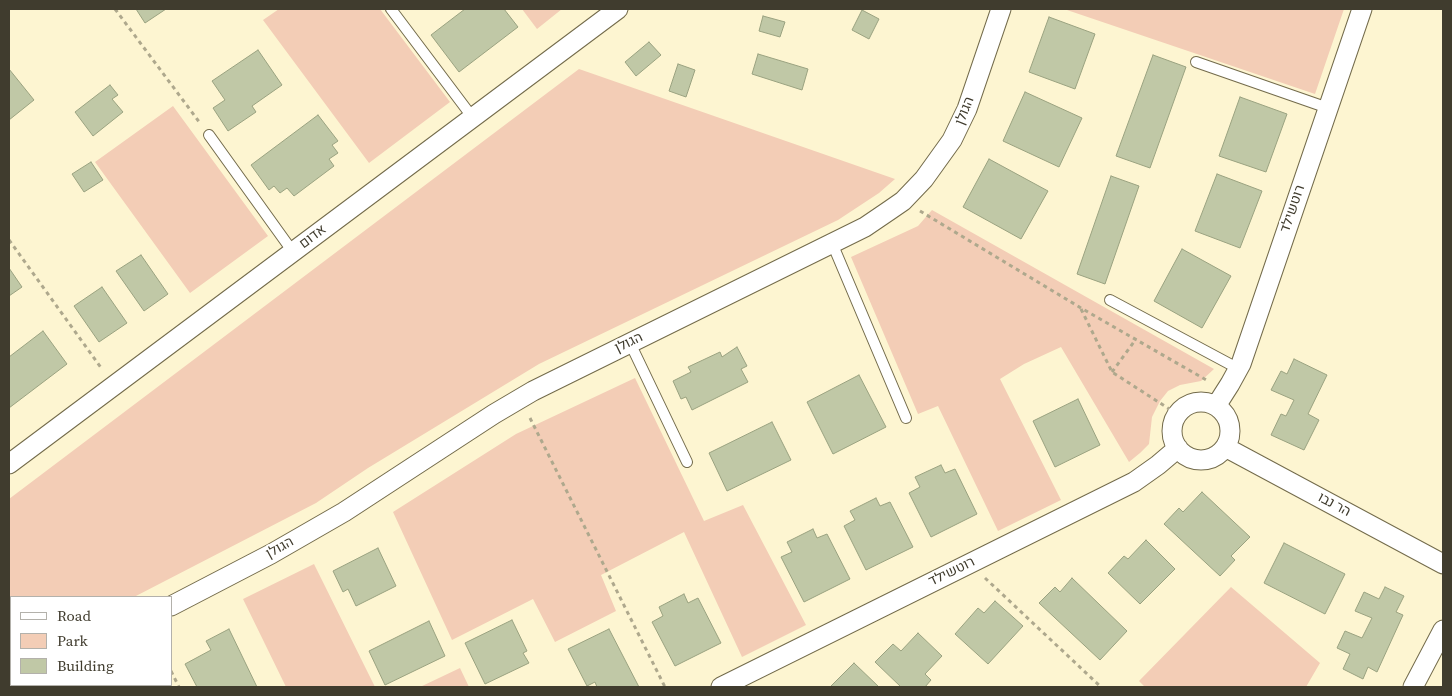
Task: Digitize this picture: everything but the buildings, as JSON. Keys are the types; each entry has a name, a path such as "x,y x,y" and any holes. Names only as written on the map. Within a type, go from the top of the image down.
{"street":[{"name":"אדום","path":"11,457 114,385 618,9"},
{"name":"הגולן","path":"172,605 271,554 344,512 481,422 520,399 865,227 903,201 934,167 960,125 1001,9"},
{"name":"רוטשילד","path":"1221,399 1238,369 1362,9"},
{"path":"1221,399 1222,410 1229,421 1230,434 1225,447 1215,456 1202,460 1189,457 1178,448 1174,440 1172,431 1178,414 1184,407 1196,402 1221,399"},
{"name":"הר נבו","path":"1225,447 1443,564"},
{"name":"רוטשילד","path":"720,687 1134,482 1178,448"},
{"path":"1413,687 1443,630"}],"lane":[{"path":"391,9 473,118"},
{"path":"1196,62 1328,108"},
{"path":"209,135 293,252"},
{"path":"832,243 906,418"},
{"path":"1110,300 1238,369"},
{"path":"630,343 687,462"}],"path":[{"path":"115,9 209,135"},
{"path":"903,201 1136,339 1221,399"},
{"path":"9,240 114,385"},
{"path":"1081,308 1112,372 1178,414"},
{"path":"1112,372 1136,339"},
{"path":"520,399 666,687"},
{"path":"970,564 1101,687"},
{"path":"172,674 179,687"}],"green space":[{"path":"279,9 380,9 450,102 369,163 263,20"},
{"path":"522,9 562,9 537,29"},
{"path":"1064,9 1344,9 1315,94"},
{"path":"579,69 895,179 879,193 838,220 539,364 368,468 316,503 136,596 10,596 10,641 9,499"},
{"path":"173,106 268,236 190,293 95,162"},
{"path":"932,210 1214,369 1201,381 1180,385 1168,391 1160,401 1152,417 1149,444 1129,462 1061,347 1024,364 1000,379 1061,500 998,531 938,406 918,414 851,257 918,226"},
{"path":"635,378 704,521 743,505 806,625 742,657 684,532 601,575 616,611 555,642 533,599 452,640 393,512 516,434"},
{"path":"314,564 375,687 286,687 243,599"},
{"path":"1231,587 1320,663 1306,687 1145,687 1139,681"},
{"path":"460,668 469,687 420,687"}]}
